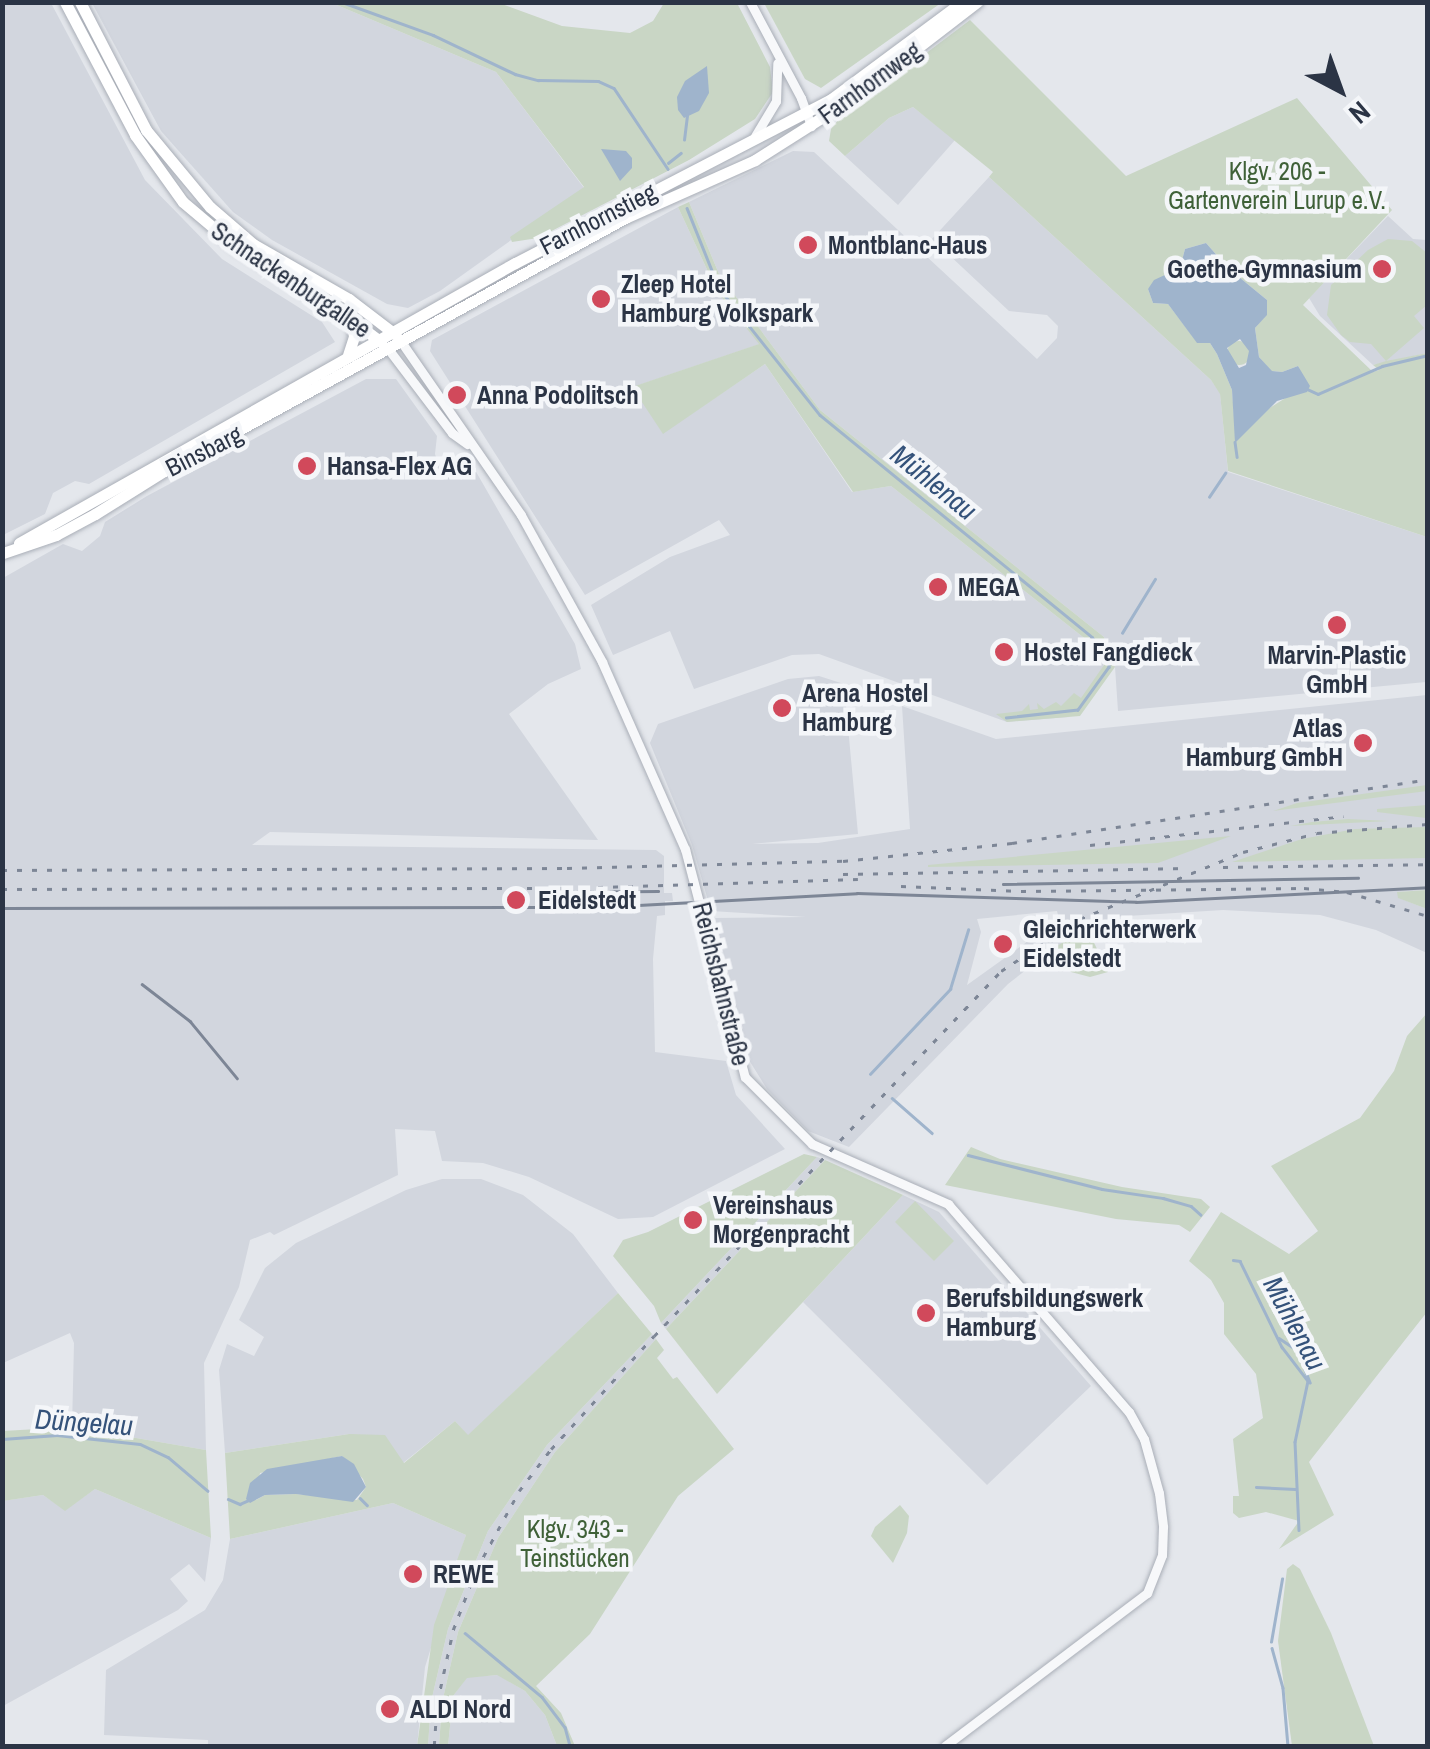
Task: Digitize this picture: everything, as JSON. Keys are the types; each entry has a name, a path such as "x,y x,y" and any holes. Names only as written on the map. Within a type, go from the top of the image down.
{"main road":[{"name":"Schnackenburgallee","path":"65,2 135,135 184,202 234,246 350,316 389,350"},
{"name":"Schnackenburgallee","path":"80,2 146,130 203,200 253,244 350,299 392,330 402,343"},
{"name":"Farnhornweg","path":"806,112 854,84 962,2"},
{"name":"Farnhornweg","path":"811,126 978,2"},
{"name":"Farnhornstieg","path":"392,330 806,112"},
{"name":"Farnhornstieg","path":"402,343 626,218 755,160 811,126"},
{"path":"348,355 354,336 350,316"},
{"name":"Binsbarg","path":"3,553 54,519 392,330"},
{"name":"Binsbarg","path":"3,553 56,535 176,464 402,343"}],"street":[{"path":"750,2 811,126"},
{"path":"750,141 776,101 776,56"},
{"name":"Schnackenburgallee","path":"402,343 446,403 469,445 498,479 562,585 678,830"},
{"name":"Schnackenburgallee","path":"389,350 452,434 469,445"},
{"name":"Reichsbahnstraße","path":"678,830 712,941 745,1077 812,1144 948,1204 1129,1412 1153,1466 1161,1510 1162,1555 1147,1594 945,1746"}],"shaded area":[{"path":"3,2 51,3 145,180 222,259 322,322 335,342 89,484 75,481 53,493 45,514 3,535"},
{"path":"92,3 332,3 496,72 584,188 440,291 408,308 387,304 272,240 233,212 161,131"},
{"path":"913,107 955,140 898,205 845,156 889,118"},
{"path":"793,151 814,152 1037,359 1057,338 1058,326 1047,315 1009,311 932,239 989,177 1211,380 1220,393 1228,472 1427,537 1426,682 1118,711 1115,667 1104,637 820,410 719,274 689,202"},
{"path":"678,207 717,291 760,344 633,387 663,433 765,364 852,492 891,486 1088,641 1104,666 1069,717 1007,722 819,654 792,655 694,689 670,631 613,655 591,605 670,557 730,535 719,520 585,595 430,351 432,340"},
{"name":"Goethe-Gymnasium","path":"1388,216 1413,239 1427,240 1427,353 1373,365 1320,316 1309,298"},
{"path":"366,379 396,379 437,436 435,454 440,469 459,462 475,470 575,644 581,669 548,684 509,714 598,840 270,832 252,845 656,850 664,856 664,893 672,893 673,901 665,901 665,915 657,916 653,959 655,1052 726,1061 736,1095 785,1149 653,1217 618,1219 529,1177 483,1163 442,1161 435,1131 395,1129 398,1175 274,1235 270,1232 250,1240 239,1287 204,1363 206,1450 72,1427 74,1343 70,1333 3,1363 3,578 63,544 82,551 100,536 105,522 147,496"},
{"path":"819,676 844,684 858,834 752,844 818,843 910,829 902,706 996,739 1427,695 1427,890 1398,892 1399,898 1427,909 1427,953 1376,930 1320,915 1223,910 1111,917 1055,947 1008,984 849,1147 808,1131 767,1089 749,1060 715,918 806,917 711,911 692,845 650,743 658,724 788,679","holes":["1057,911 1059,919 967,985 981,932 977,919"]},
{"path":"817,1157 825,1160 666,1329 661,1323"},
{"path":"442,1179 481,1179 523,1195 573,1234 618,1293 468,1436 455,1421 403,1463 349,1434 225,1453 219,1370 227,1344 254,1356 264,1337 239,1320 265,1268 296,1243 406,1190"},
{"path":"903,1195 939,1212 1091,1386 987,1485 803,1302"},
{"path":"652,1334 656,1339 555,1452 498,1538 458,1632 442,1703 439,1746 428,1746 431,1702 448,1629 488,1531 547,1445"},
{"path":"95,1489 211,1538 205,1582 189,1564 170,1579 188,1601 178,1610 3,1706 2,1501 43,1495 65,1510"},
{"path":"393,1503 466,1535 425,1667 417,1746 208,1746 208,1740 104,1735 106,1670 205,1610 223,1580 230,1539"},
{"path":"498,1675 525,1691 545,1715 557,1746 448,1746 453,1696 467,1677"}],"green space":[{"path":"332,3 499,3 562,26 630,33 653,21 664,3 737,3 770,67 773,92 755,119 689,160 538,238 512,242 510,237 584,187 496,72"},
{"path":"764,3 941,3 821,88 805,79"},
{"name":"Klgv. 206 - Gartenverein Lurup e.V.","path":"970,20 1126,176 1297,98 1392,210 1303,305 1373,372 1379,370 1373,365 1427,353 1427,537 1228,471 1220,394 1211,380 989,177 993,172 913,107 889,118 845,156 829,141 831,129","holes":["1206,243 1228,268 1267,300 1267,314 1255,328 1259,357 1271,371 1298,366 1302,375 1295,392 1257,416 1236,441 1232,390 1217,354 1210,343 1197,342 1168,304 1153,303 1148,289 1180,268 1185,249"]},
{"path":"689,202 719,274 820,410 1104,637 1115,667 1080,716 1007,722 996,714 1022,711 1029,704 1030,710 1038,709 1037,703 1044,709 1056,702 1061,706 1074,693 1081,698 1104,665 1088,641 891,486 853,492 765,364 663,434 632,387 759,344 717,291 678,207"},
{"name":"Goethe-Gymnasium","path":"1388,239 1412,241 1427,253 1427,305 1414,316 1424,328 1386,361 1371,344 1350,342 1341,335 1327,315 1331,285 1368,250"},
{"path":"1239,341 1248,344 1248,362 1239,365 1230,362 1227,353 1230,344"},
{"path":"1427,785 1427,791 1273,811 1297,803"},
{"path":"1427,805 1426,818 1377,812 1377,809"},
{"path":"1389,821 1290,826 1312,822"},
{"path":"1427,827 1427,858 1232,862 1302,839 1355,829"},
{"path":"1231,836 1158,863 928,867 928,865"},
{"path":"1427,890 1427,909 1398,898 1397,892"},
{"path":"1087,928 1108,972 1090,977 1071,972 1055,947"},
{"path":"1427,1013 1427,1312 1309,1462 1334,1515 1279,1549 1299,1521 1266,1512 1239,1518 1233,1513 1233,1496 1239,1496 1233,1439 1263,1418 1256,1374 1224,1334 1224,1303 1211,1280 1189,1261 1221,1212 1289,1254 1318,1231 1271,1166 1360,1118 1394,1071 1407,1036"},
{"path":"971,1147 1000,1159 1122,1187 1201,1199 1210,1207 1190,1232 1179,1225 1116,1219 945,1185"},
{"path":"804,1154 817,1157 661,1323 654,1306 613,1256 623,1240 648,1232"},
{"path":"825,1160 903,1195 717,1394 666,1329"},
{"path":"915,1201 954,1241 934,1261 895,1222"},
{"path":"618,1293 652,1334 547,1445 488,1531 448,1629 431,1702 428,1746 417,1746 434,1625 466,1535 393,1503 230,1539 225,1453 349,1434 385,1435 404,1463 455,1421 468,1435","holes":["342,1456 366,1487 357,1500 296,1494 265,1495 256,1500 260,1473"]},
{"name":"Klgv. 343 - Teinstücken","path":"656,1339 664,1350 657,1358 734,1449 678,1496 590,1634 536,1686 561,1713 575,1746 557,1746 545,1715 525,1691 497,1675 467,1678 453,1696 448,1746 439,1746 442,1703 458,1632 498,1538 555,1452"},
{"path":"72,1427 206,1450 211,1538 95,1489 65,1511 43,1495 3,1501 3,1431"},
{"path":"900,1505 909,1516 907,1533 893,1563 871,1536 875,1527"},
{"path":"1293,1564 1300,1569 1331,1633 1374,1746 1292,1746 1278,1641 1287,1569"}],"water":[{"path":"707,66 709,93 699,111 684,118 678,110 677,97 685,81"},
{"path":"601,149 626,151 632,158 632,168 620,181"},
{"path":"1206,243 1228,268 1267,300 1267,315 1255,328 1259,357 1272,371 1298,366 1310,386 1307,392 1277,401 1235,443 1232,390 1217,354 1210,343 1197,343 1168,304 1153,303 1148,289 1154,280 1180,268 1185,249","holes":["1240,339 1249,351 1246,365 1239,368 1227,348"]},
{"path":"342,1456 354,1464 366,1487 353,1502 296,1494 265,1495 250,1503 246,1499 250,1483 267,1469"}],"waterway":[{"name":"Mühlenau","path":"342,2 433,35 515,74 538,80 598,81 614,88 668,169"},
{"path":"684,140 687,116"},
{"path":"668,163 681,153"},
{"name":"Mühlenau","path":"687,208 719,288 820,415 1092,637 1109,658 1109,667 1078,710 1006,718"},
{"path":"1307,389 1318,394 1382,366 1428,355"},
{"path":"1235,442 1237,457"},
{"path":"1209,497 1225,473"},
{"path":"1122,633 1155,579"},
{"name":"Mühlenau","path":"870,1074 950,989 968,930"},
{"name":"Mühlenau","path":"892,1098 932,1133"},
{"name":"Mühlenau","path":"968,1155 1102,1189 1163,1198 1191,1206 1201,1215"},
{"name":"Mühlenau","path":"1233,1260 1240,1261 1282,1347 1308,1381 1295,1442 1299,1530"},
{"path":"1279,1338 1297,1350 1310,1383"},
{"name":"Düngelau","path":"2,1439 57,1435 140,1444 168,1457 208,1491"},
{"path":"1256,1487 1295,1489"},
{"name":"Düngelau","path":"360,1498 367,1505"},
{"name":"Düngelau","path":"228,1499 240,1504 249,1500"},
{"name":"Mühlenau","path":"1271,1642 1282,1579"},
{"name":"Düngelau","path":"465,1633 542,1697 565,1727 570,1746"},
{"name":"Mühlenau","path":"1272,1648 1283,1688 1288,1746"}],"tram line":[{"path":"1003,884 1358,878"},
{"path":"2,908 601,907 857,893 1136,902 1428,887"},
{"path":"548,892 658,891"},
{"path":"142,984 190,1021 237,1078"}],"railway":[{"path":"2,870 567,868 843,861 1012,843 1428,779"},
{"path":"1090,845 1343,816"},
{"path":"434,1746 437,1703 453,1630 476,1570 519,1491 551,1449 654,1336 1001,971 1080,919 1243,852 1317,833 1428,824"},
{"path":"1223,867 1428,864"},
{"path":"843,874 1188,868"},
{"path":"2,889 568,888 858,879"},
{"path":"901,886 1021,891 1304,888 1347,892 1428,916"}],"place":[{"name":"Montblanc-Haus","path":"808,245"},
{"name":"Goethe-Gymnasium","path":"1382,269"},
{"name":"Zleep Hotel Hamburg Volkspark","path":"601,299"},
{"name":"Anna Podolitsch","path":"457,395"},
{"name":"Hansa-Flex AG","path":"307,466"},
{"name":"MEGA","path":"938,587"},
{"name":"Marvin-Plastic GmbH","path":"1337,625"},
{"name":"Hostel Fangdieck","path":"1004,652"},
{"name":"Arena Hostel Hamburg","path":"782,708"},
{"name":"Atlas Hamburg GmbH","path":"1363,743"},
{"name":"Eidelstedt","path":"516,900"},
{"name":"Gleichrichterwerk Eidelstedt","path":"1003,944"},
{"name":"Vereinshaus Morgenpracht","path":"693,1220"},
{"name":"Berufsbildungswerk Hamburg","path":"926,1313"},
{"name":"REWE","path":"413,1574"},
{"name":"ALDI Nord","path":"390,1709"}]}
